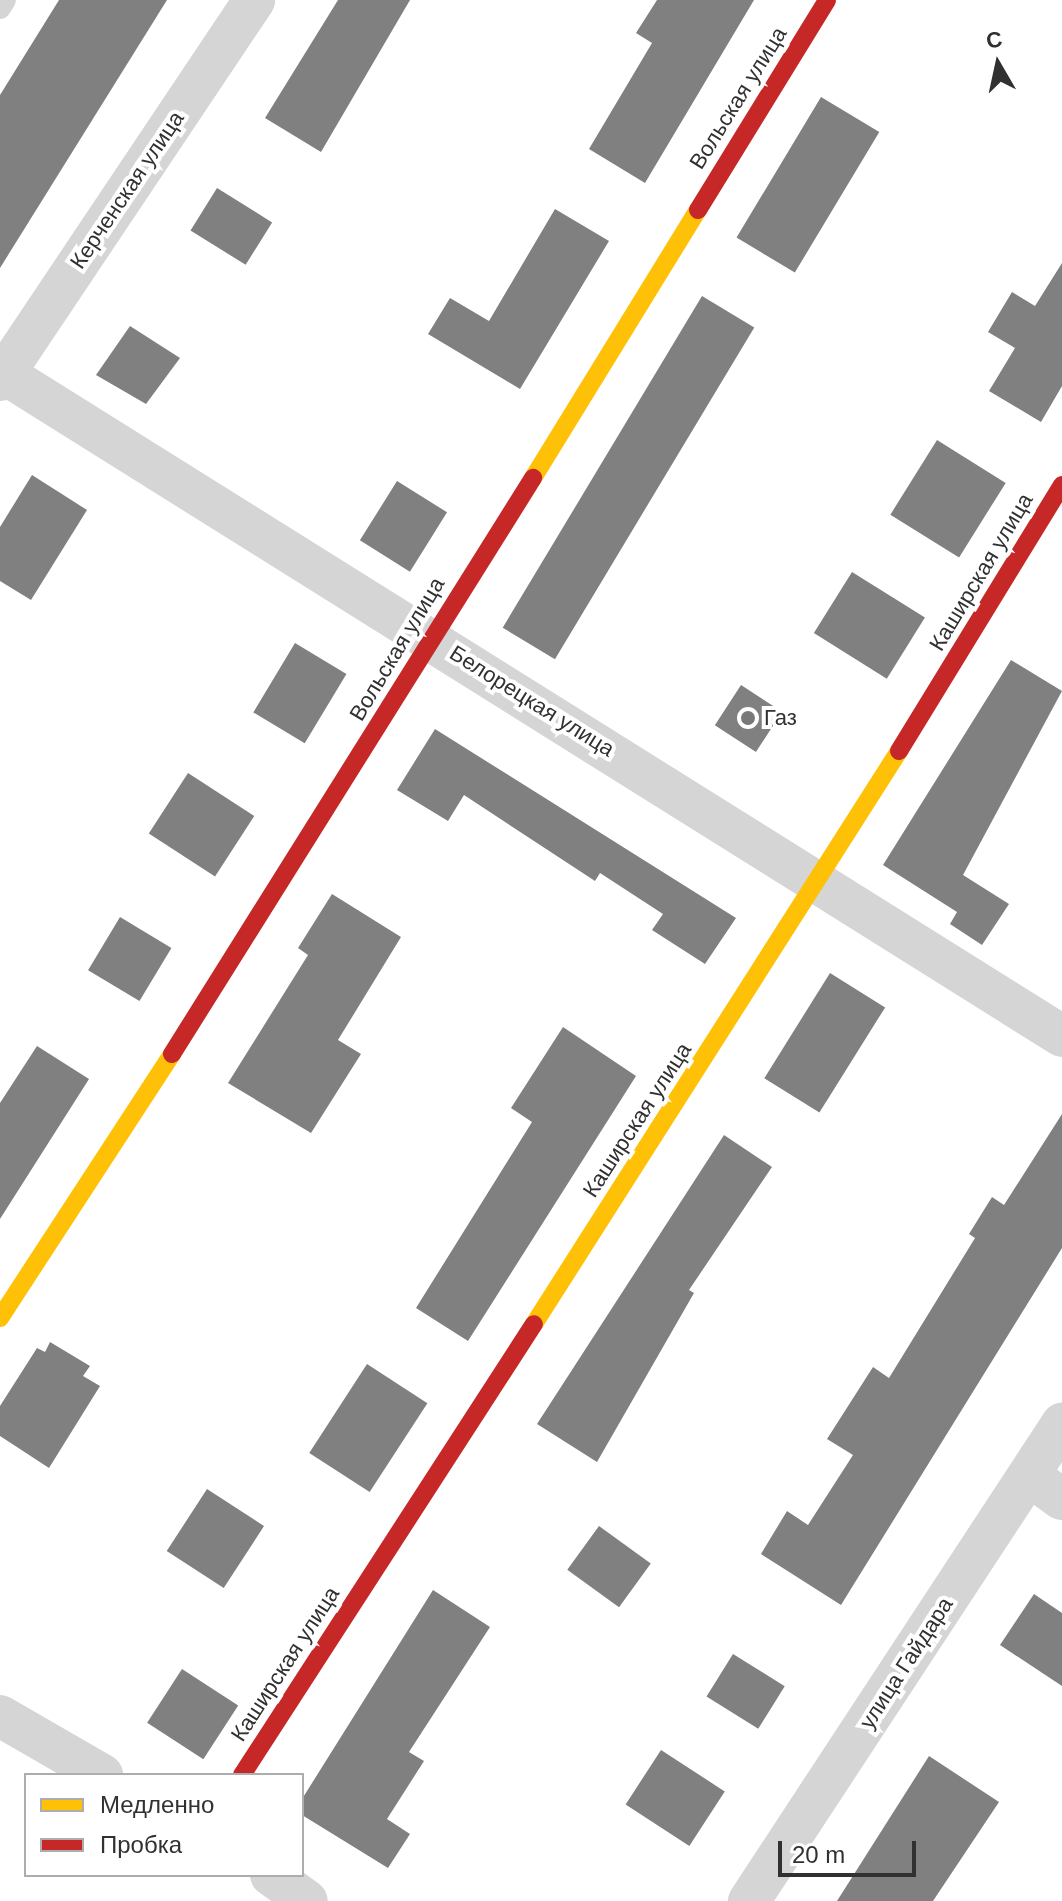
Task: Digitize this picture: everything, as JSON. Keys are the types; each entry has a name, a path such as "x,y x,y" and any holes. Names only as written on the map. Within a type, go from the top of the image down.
{"street":[{"name":"Керченская улица","path":"1,375 254,0"},
{"name":"Вольская улица","path":"0,1318 279,891 431,638 827,0"},
{"name":"Белорецкая улица","path":"1,375 431,638 1062,1036"},
{"name":"Каширская улица","path":"243,1773 820,881 1062,485"},
{"name":"улица Гайдара","path":"749,1901 1046,1488 1062,1424"},
{"path":"0,1716 99,1773"},
{"path":"274,1877 307,1901"}],"lane":[{"path":"0,8 5,0"}],"building":[{"path":"59,0 167,0 0,268 0,95"},
{"path":"338,0 410,0 321,152 265,118"},
{"path":"657,0 754,0 645,183 589,149 652,43 636,33"},
{"path":"821,97 879,132 795,273 737,238"},
{"path":"217,188 272,222 246,265 191,230"},
{"path":"555,209 609,241 520,389 428,334 450,298 489,321"},
{"path":"1062,263 1062,386 1041,422 989,391 1015,348 988,332 1012,292 1035,306"},
{"path":"702,296 754,327 555,659 503,628"},
{"path":"130,326 180,358 146,404 96,375"},
{"path":"937,440 1006,483 959,558 890,515"},
{"path":"32,475 87,510 31,600 0,581 0,527"},
{"path":"397,481 447,512 410,572 360,540"},
{"path":"852,572 925,618 887,679 814,633"},
{"path":"295,643 346,674 305,743 253,712"},
{"path":"1011,660 1062,691 963,875 1009,904 982,945 950,924 957,912 883,865"},
{"name":"Газ","path":"741,685 782,712 756,752 715,725"},
{"path":"435,729 736,918 705,964 652,930 663,914 600,873 595,881 464,795 448,821 397,790"},
{"path":"188,773 254,816 215,876 149,833"},
{"path":"332,894 401,937 338,1040 361,1054 311,1133 228,1083 308,955 298,948"},
{"path":"120,917 171,948 139,1001 88,970"},
{"path":"830,973 885,1007 819,1113 764,1078"},
{"path":"563,1027 636,1076 468,1341 416,1308 532,1122 511,1108"},
{"path":"37,1046 89,1079 0,1219 0,1103"},
{"path":"1062,1114 1062,1248 841,1605 761,1554 787,1511 808,1525 853,1455 827,1439 873,1367 889,1378 975,1238 969,1234 992,1197 1004,1205"},
{"path":"724,1135 772,1167 689,1290 694,1293 597,1462 537,1424"},
{"path":"50,1342 90,1366 83,1376 100,1386 49,1468 0,1436 0,1406 37,1348 45,1352"},
{"path":"367,1364 427,1403 370,1492 309,1453"},
{"path":"207,1489 264,1526 224,1588 167,1551"},
{"path":"599,1526 651,1564 619,1607 567,1570"},
{"path":"433,1590 490,1627 409,1752 424,1761 387,1819 410,1834 388,1868 304,1816 304,1796"},
{"path":"1034,1594 1062,1613 1062,1686 1000,1645"},
{"path":"733,1654 785,1686 758,1729 707,1696"},
{"path":"182,1669 238,1705 203,1759 147,1723"},
{"path":"661,1750 725,1791 689,1846 626,1805"},
{"path":"929,1756 999,1802 933,1901 837,1901"}],"traffic: slow":[{"path":"533,478 698,210"},
{"path":"534,1324 899,751"},
{"path":"0,1318 172,1054"}],"traffic: jam":[{"path":"698,210 827,0"},
{"path":"172,1054 533,478"},
{"path":"899,751 1062,485"},
{"path":"243,1773 534,1324"}],"place":[{"name":"Газ","path":"748,718"}]}
